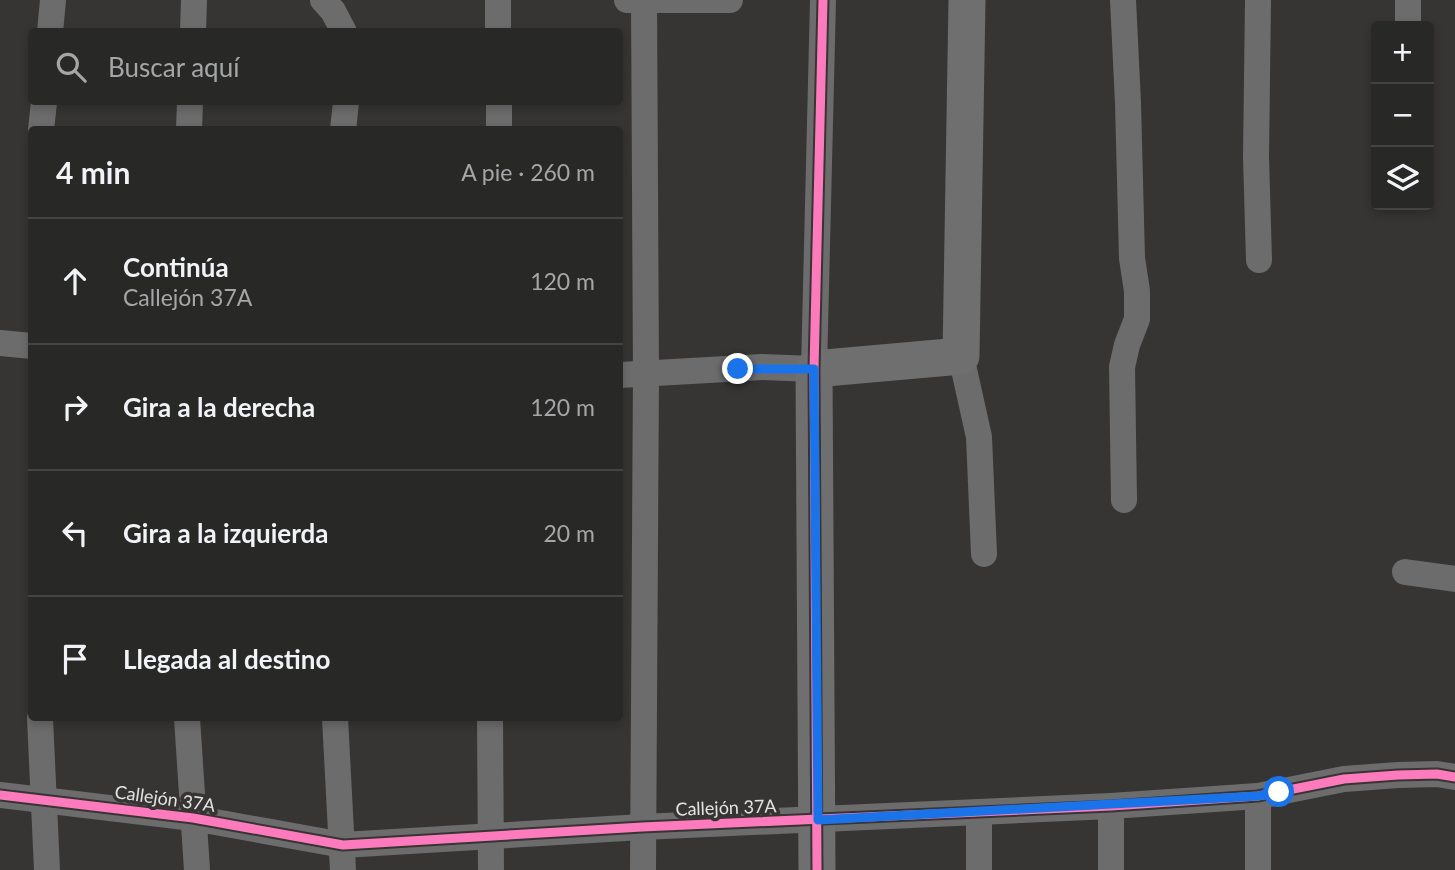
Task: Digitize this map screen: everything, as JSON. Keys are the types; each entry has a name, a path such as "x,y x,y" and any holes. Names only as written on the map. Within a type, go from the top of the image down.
{"street":[{"path":"50,28 53,0"},
{"path":"193,28 194,0"},
{"path":"323,0 333,11 342,28"},
{"path":"498,0 498,28"},
{"path":"626,0 730,0"},
{"path":"643,870 633,374 644,0"},
{"path":"817,870 814,369 823,0"},
{"path":"967,0 961,356 979,437 984,554"},
{"path":"1123,0 1129,103 1132,258 1137,291 1137,319 1122,368 1124,500"},
{"path":"1258,0 1256,157 1259,260"},
{"path":"1408,0 1408,21"},
{"path":"41,126 44,105"},
{"path":"190,105 190,126"},
{"path":"343,126 346,105"},
{"path":"499,105 499,126"},
{"path":"0,343 28,346"},
{"path":"633,374 762,367 814,369 961,356"},
{"path":"1405,572 1455,579"},
{"path":"40,721 47,870"},
{"path":"187,721 197,870"},
{"path":"335,721 343,858"},
{"path":"490,721 491,870"},
{"name":"Callejón 37A","path":"0,795 43,798 193,818 343,858 490,838 642,827 1111,806 1258,796 1344,779 1411,775 1455,776"},
{"path":"1258,796 1258,870"},
{"path":"1111,806 1111,870"},
{"path":"979,812 979,870"}],"cycle path":[{"path":"817,870 814,369 823,0"},
{"path":"0,795 193,818 343,845 642,827 1111,806 1258,796 1344,779 1437,774 1455,777"}],"route":[{"path":"738,369 814,369 818,820 1111,806 1258,796 1279,792"}]}
